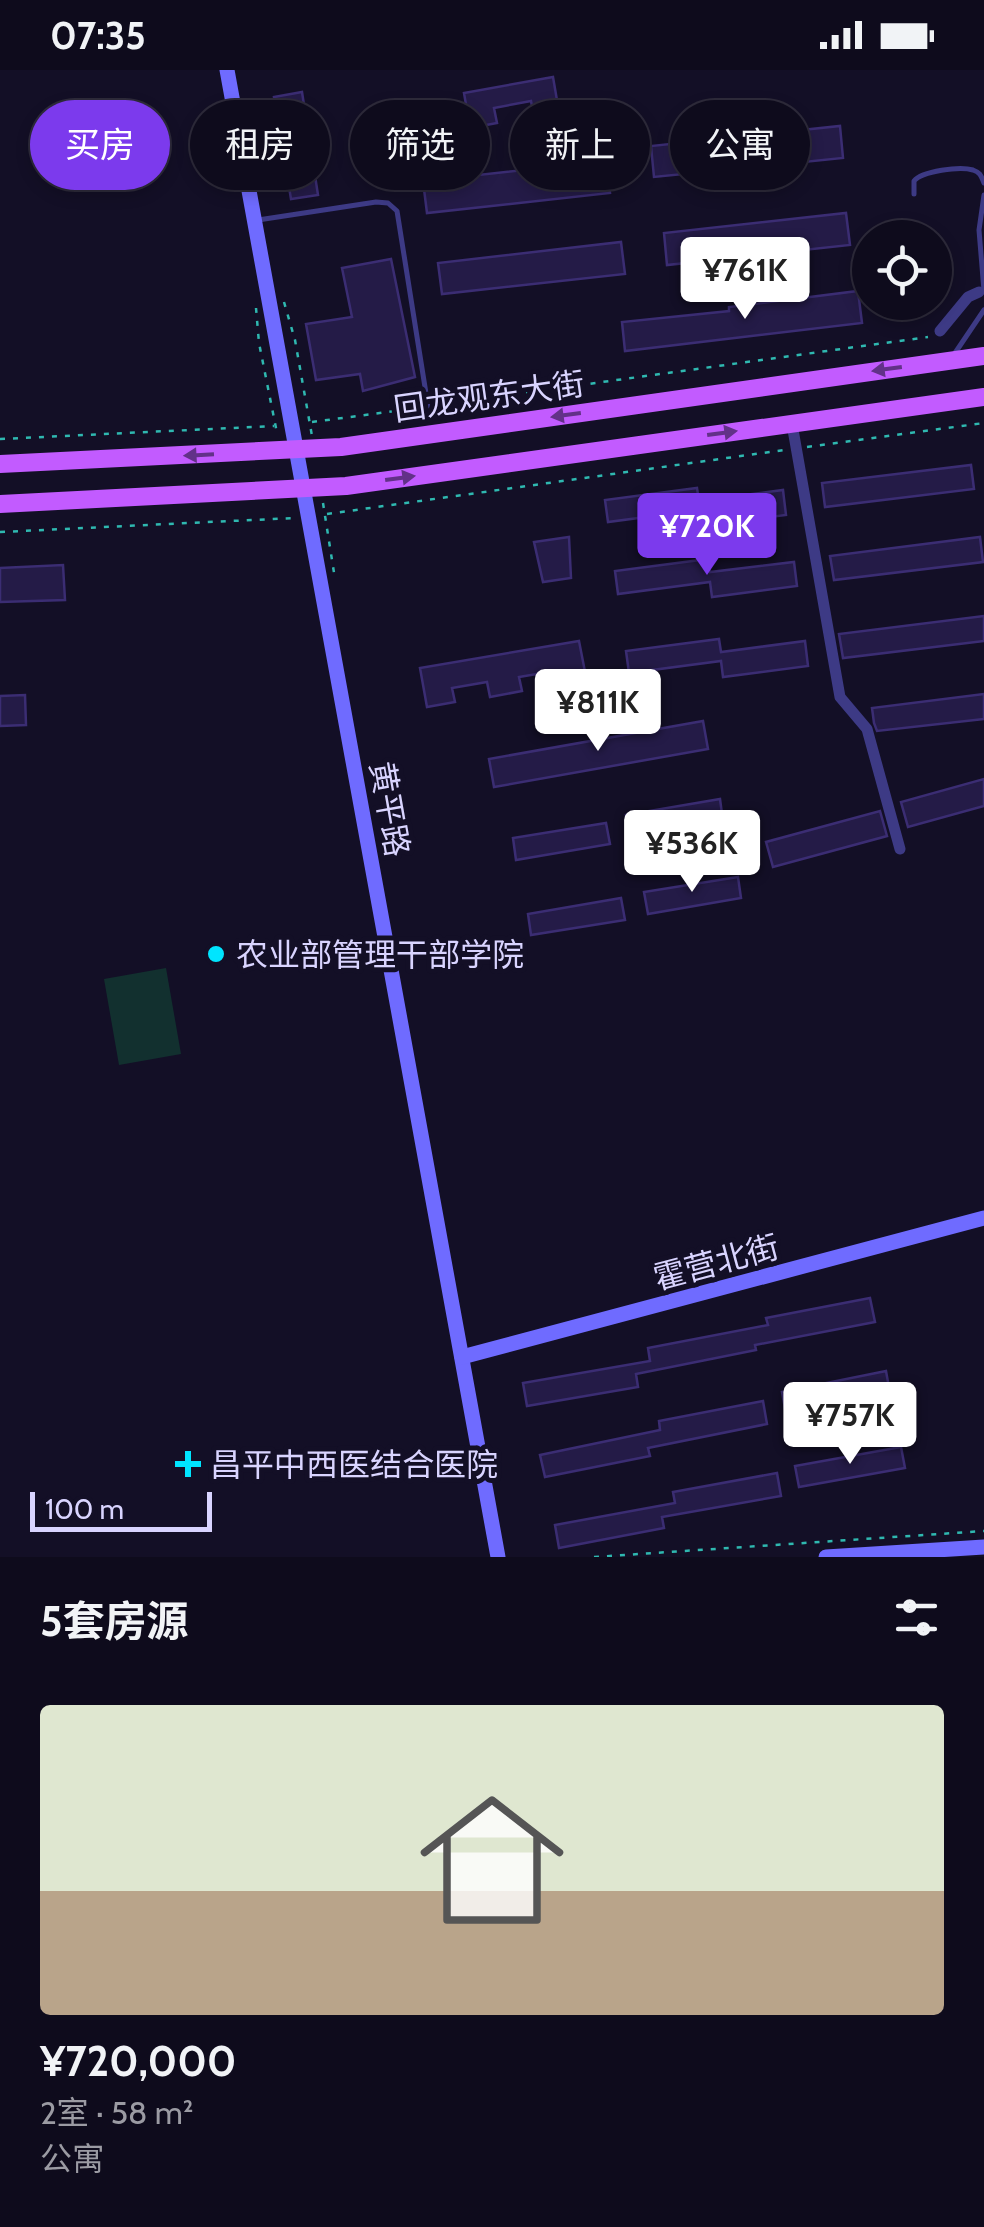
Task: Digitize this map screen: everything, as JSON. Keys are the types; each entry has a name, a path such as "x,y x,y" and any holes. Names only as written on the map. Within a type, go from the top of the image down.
{"main road":[{"name":"黄平路","path":"227,70 297,450 312,488 498,1557"},
{"name":"回龙观东大街","path":"0,464 297,450 984,356"},
{"path":"0,504 312,488 978,397"},
{"name":"霍营北街","path":"462,1358 984,1218"},
{"path":"826,1557 984,1547"}],"street":[{"path":"941,333 968,297 982,292"},
{"path":"792,424 840,697 867,730 900,849"}],"lane":[{"path":"914,194 914,180 924,172 969,169 978,172 984,183"},
{"path":"982,292 979,230 984,196"},
{"path":"255,221 376,202 388,203 397,211 428,406"},
{"path":"923,364 951,356 984,310"},
{"path":"971,332 984,322"}],"path":[{"path":"346,417 941,333"},
{"path":"297,450 304,392"},
{"path":"270,398 297,450"},
{"path":"356,510 984,423"},
{"path":"0,439 248,427"},
{"path":"312,488 329,537"},
{"path":"294,518 296,531"},
{"path":"0,532 251,520"},
{"path":"594,1557 984,1531"}],"green space":[{"path":"166,968 181,1054 119,1065 104,979"}],"building":[{"path":"553,77 557,100 510,100 510,105 494,108 497,123 490,124 490,100 465,100 464,93"},
{"path":"302,92 303,100 274,100 274,97"},
{"path":"840,126 843,158 810,161 810,129"},
{"path":"670,144 670,175 654,177 651,146"},
{"path":"510,171 510,190 610,193 427,213 424,190 490,190 490,174"},
{"path":"290,190 317,190 318,195 291,199"},
{"path":"846,213 850,245 667,265 664,233"},
{"path":"621,242 625,274 442,294 438,263"},
{"path":"391,259 415,377 363,391 360,374 316,380 306,324 352,317 342,268"},
{"path":"852,292 852,320 862,323 625,351 622,322 729,311 729,307"},
{"path":"971,465 974,489 825,507 822,483"},
{"path":"697,488 699,501 783,490 786,515 701,526 699,510 608,522 605,500"},
{"path":"569,537 571,578 543,582 534,542"},
{"path":"980,537 983,562 834,580 830,556"},
{"path":"708,559 710,572 794,562 797,586 712,597 710,582 618,594 615,571"},
{"path":"63,565 65,600 0,602 0,568"},
{"path":"984,616 984,641 843,658 839,634"},
{"path":"719,639 721,652 805,641 808,666 723,677 721,661 629,673 626,651"},
{"path":"579,641 587,682 558,687 555,671 519,677 522,691 490,697 487,682 452,688 455,702 427,707 420,668"},
{"path":"984,694 984,719 877,731 874,723 872,708"},
{"path":"25,695 26,725 0,726 0,696"},
{"path":"703,721 708,749 494,787 489,759"},
{"path":"984,779 984,806 908,827 901,802"},
{"path":"720,799 723,821 630,836 626,815"},
{"path":"880,811 887,836 773,867 766,842"},
{"path":"606,823 610,844 516,860 513,838"},
{"path":"738,877 741,898 648,914 644,892"},
{"path":"621,898 625,920 531,935 528,914"},
{"path":"870,1298 875,1322 755,1345 756,1350 636,1374 638,1387 527,1406 523,1383 650,1361 648,1348 768,1325 766,1318"},
{"path":"886,1371 890,1393 786,1414 782,1392"},
{"path":"763,1401 767,1424 648,1448 650,1456 545,1477 540,1455 660,1430 659,1421"},
{"path":"901,1447 905,1468 799,1487 795,1466"},
{"path":"777,1473 781,1496 662,1517 664,1528 559,1548 555,1525 675,1503 673,1492"}],"place":[{"name":"农业部管理干部学院","path":"216,954"},
{"name":"昌平中西医结合医院","path":"188,1464"}]}
